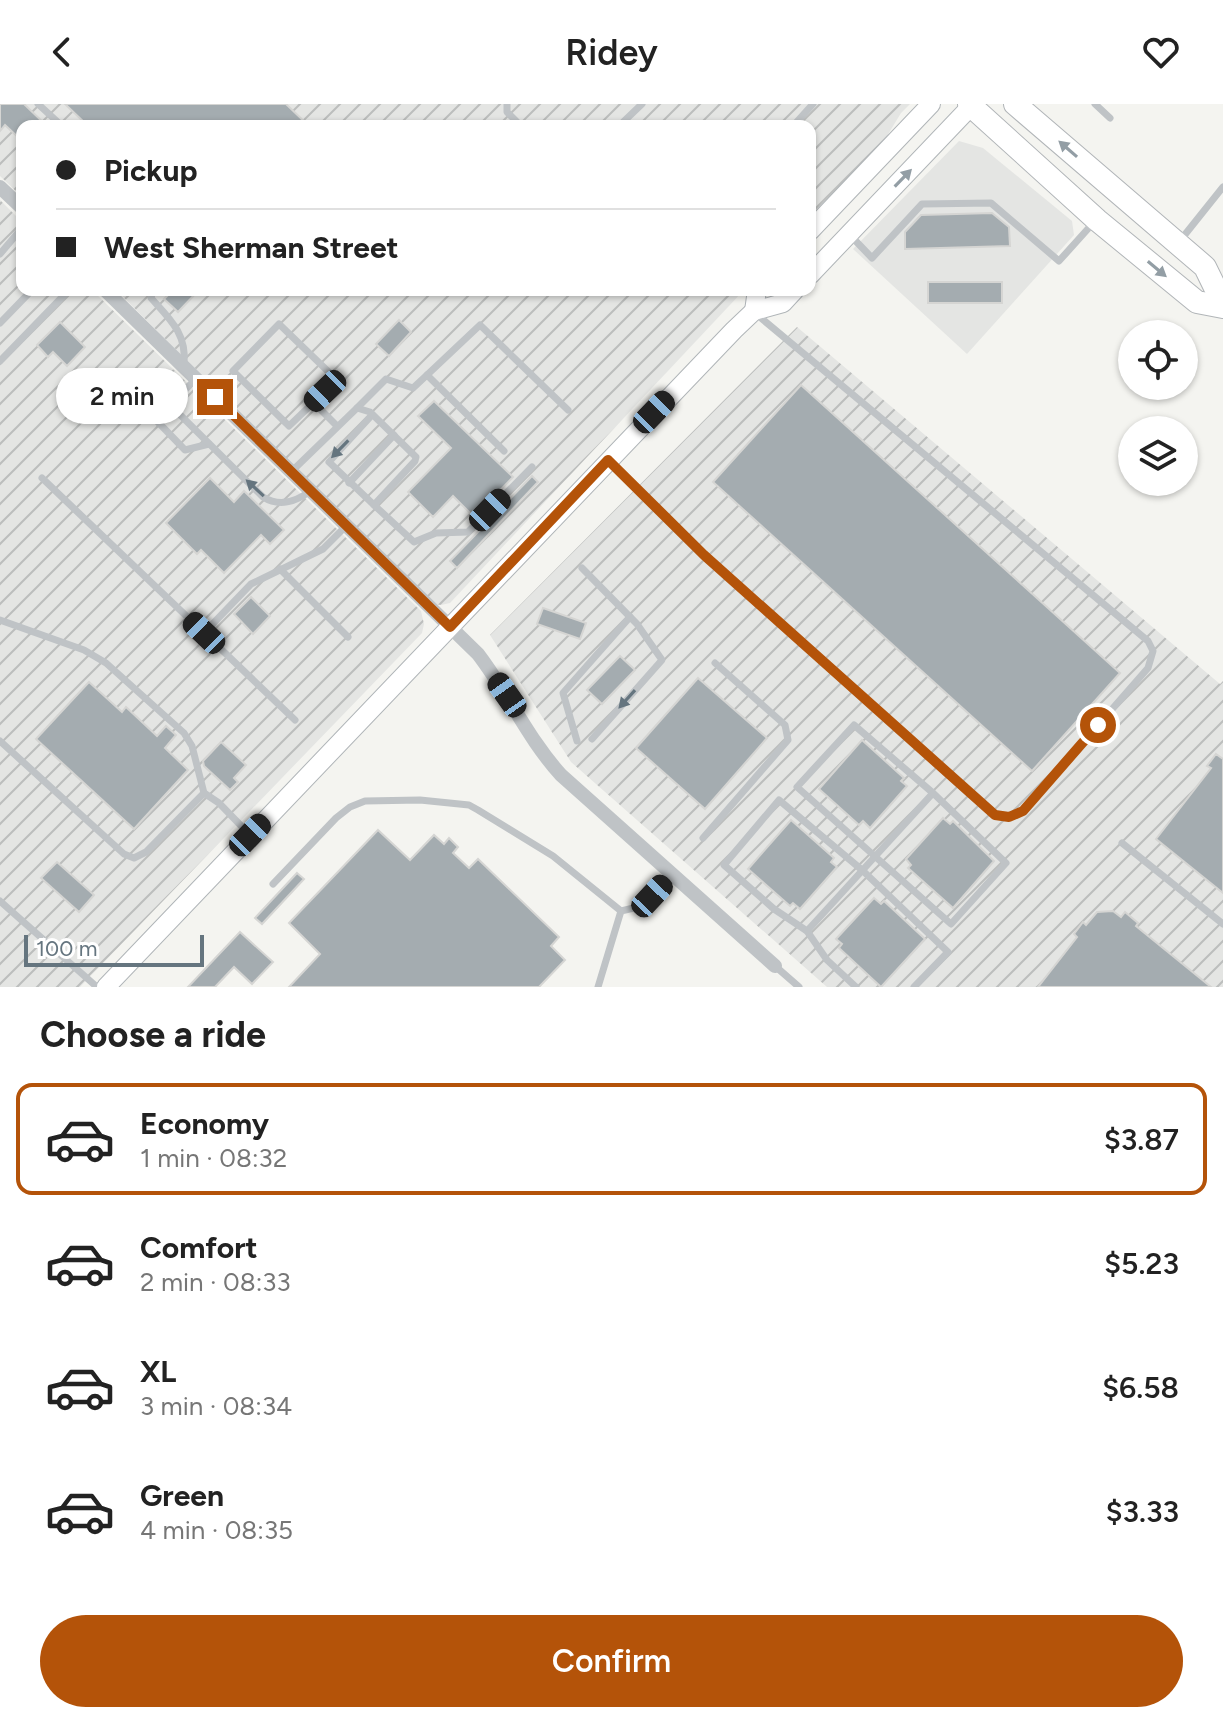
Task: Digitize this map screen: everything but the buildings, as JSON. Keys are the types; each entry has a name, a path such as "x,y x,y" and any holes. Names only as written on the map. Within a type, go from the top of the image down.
{"main road":[{"path":"816,225 931,104"},
{"path":"1015,104 1205,267 1223,305"},
{"path":"816,269 971,105 1097,220 1197,302 1223,305"},
{"path":"754,311 756,296"},
{"path":"106,987 754,311 783,303 789,296"}],"street":[{"path":"0,187 16,202"},
{"path":"111,296 478,654 548,761 775,966"}],"lane":[{"path":"38,104 55,120"},
{"path":"625,120 642,104"},
{"path":"798,120 813,104"},
{"path":"1095,104 1110,118"},
{"path":"1178,244 1223,187"},
{"path":"849,234 872,258 922,204 991,203 1059,261 1097,220"},
{"path":"0,254 16,235"},
{"path":"0,323 26,296"},
{"path":"0,361 63,296"},
{"path":"152,296 177,326 185,347 183,366"},
{"path":"608,460 704,555 988,810 1003,818 1023,811 1148,668 1153,651 1148,641 754,311"},
{"path":"279,324 337,380 313,402 289,426 233,371 279,324"},
{"path":"291,472 386,379 413,388 480,325 568,410"},
{"path":"427,375 504,451"},
{"path":"209,444 185,450 130,394 144,379 269,501 297,500 310,491"},
{"path":"155,419 196,379"},
{"path":"313,402 337,426"},
{"path":"357,408 372,415 416,459 374,505"},
{"path":"372,415 329,462 411,542 436,533 468,532 532,467"},
{"path":"349,483 394,435"},
{"path":"42,478 295,720"},
{"path":"204,633 251,584 323,549 346,526"},
{"path":"582,568 630,617 662,660 592,739"},
{"path":"280,569 348,637"},
{"path":"577,741 563,693 630,617"},
{"path":"0,620 84,650 106,663 184,733 192,746 204,793"},
{"path":"703,838 788,740 785,725 715,663"},
{"path":"854,725 933,793 1006,863 951,924 797,787 854,725"},
{"path":"0,741 124,854 134,858 146,852 204,793"},
{"path":"204,793 213,797 250,835"},
{"path":"807,931 933,793"},
{"path":"273,884 350,807 365,801 420,800 469,805 553,856 621,911"},
{"path":"856,987 827,960 807,931 774,909 724,865 779,800 862,870 948,952 914,987"},
{"path":"1122,843 1223,924"},
{"path":"621,911 642,906 671,875"},
{"path":"0,901 97,987"},
{"path":"598,987 621,911"},
{"path":"775,966 799,987"}],"shaded area":[{"path":"0,104 910,104 887,136 816,213 816,120 16,120 16,191 0,176"},
{"path":"959,141 983,148 1072,221 1074,235 967,354 853,249"},
{"path":"0,200 16,216 16,296 98,296 421,611 424,624 422,633 80,987 0,987"},
{"path":"122,296 738,296 450,603 433,604"},
{"path":"797,327 1220,684 1223,681 1223,987 827,987 571,762 490,635"}],"route":[{"path":"215,397 450,627 608,460 704,555 995,815 1003,818 1023,811 1098,725"}]}
